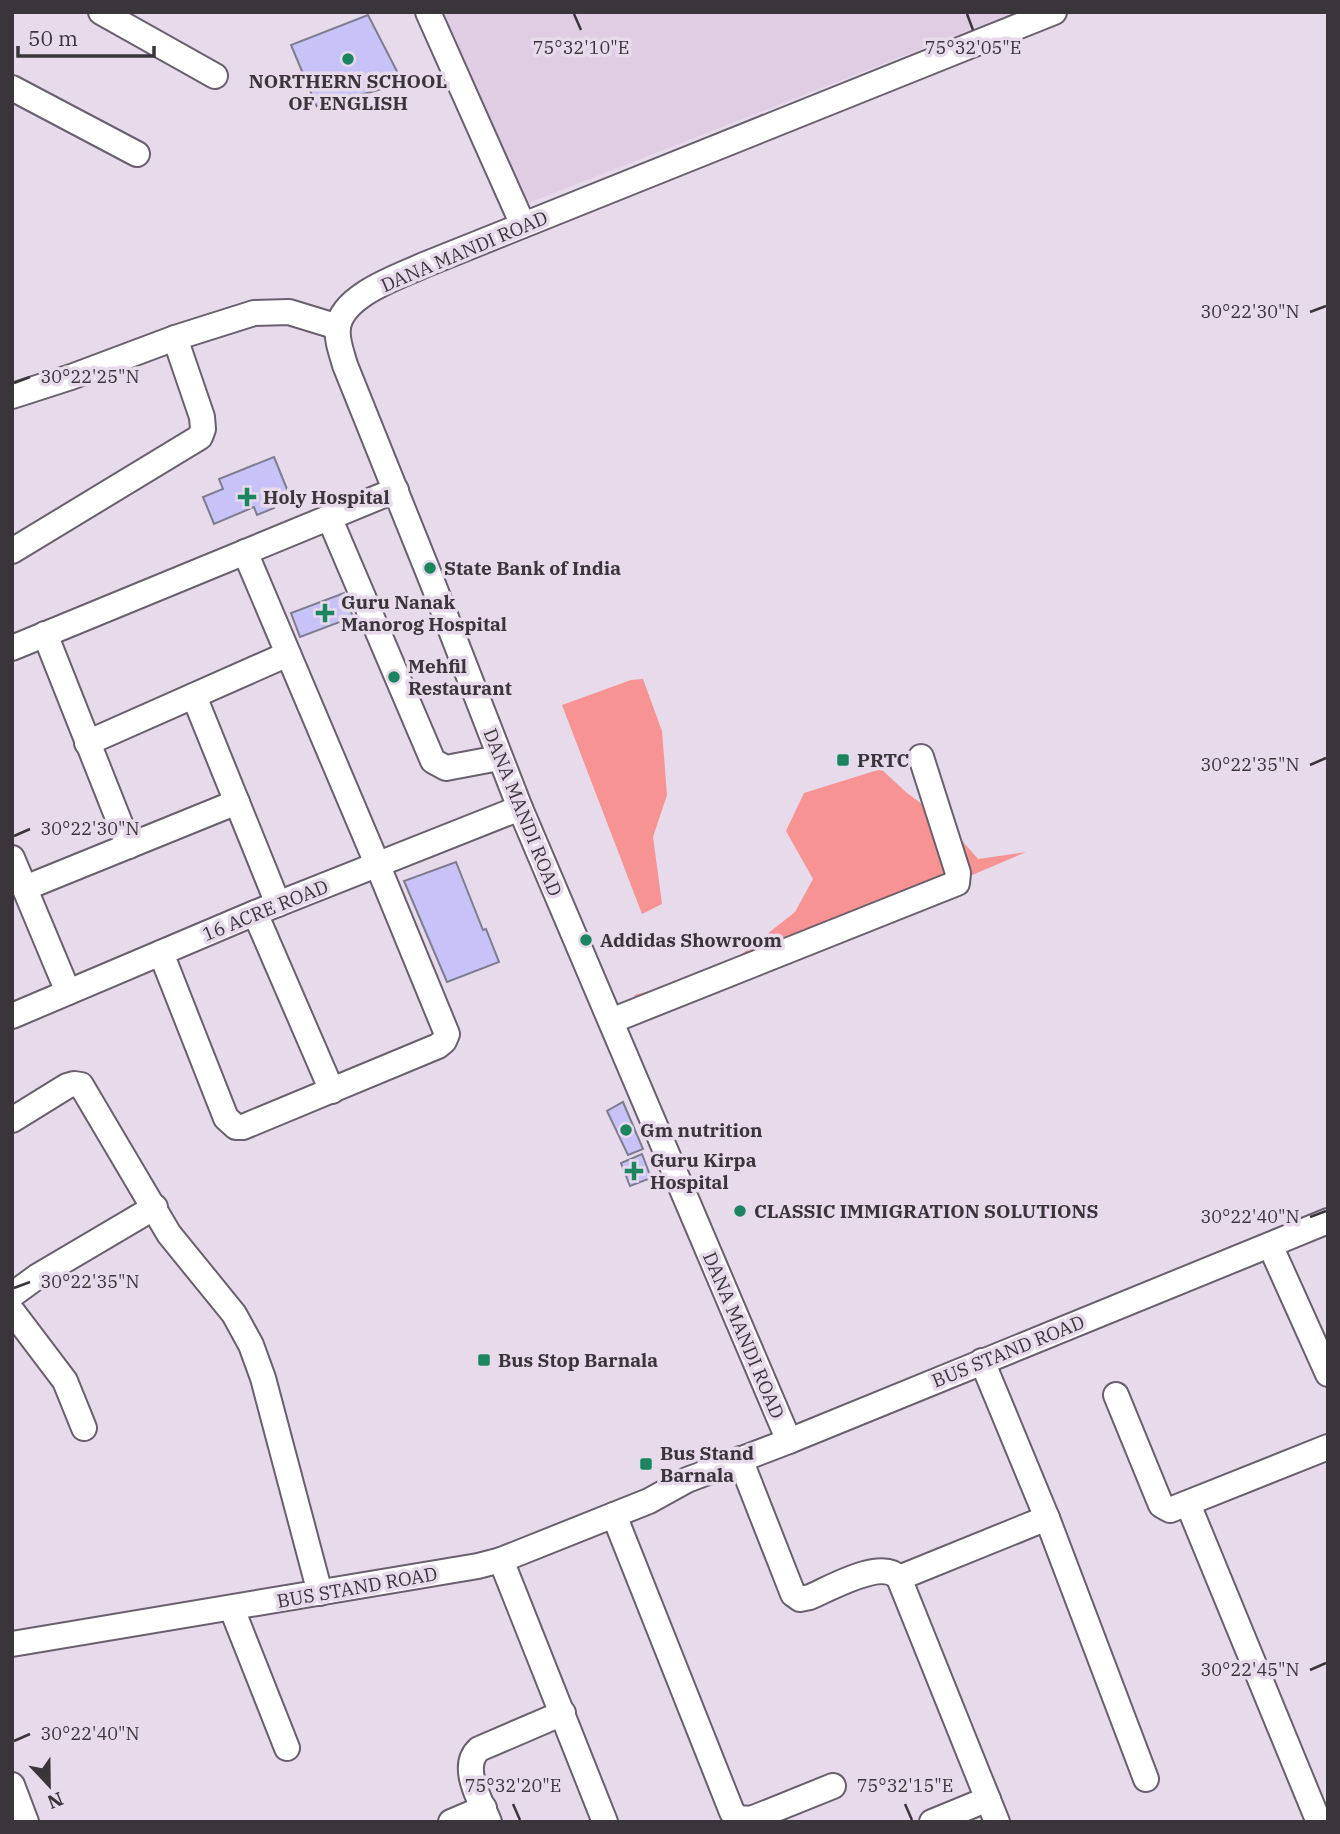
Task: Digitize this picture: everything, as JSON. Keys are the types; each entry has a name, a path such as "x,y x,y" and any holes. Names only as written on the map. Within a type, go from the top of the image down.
{"street":[{"path":"101,12 215,76"},
{"path":"428,12 523,225"},
{"name":"DANA MANDI ROAD","path":"789,1441 499,758 345,365 338,327 347,310 380,285 1054,12"},
{"path":"12,88 137,154"},
{"path":"12,396 232,319 272,312 289,313 338,327"},
{"path":"12,551 200,437 203,429 202,417 175,338"},
{"path":"12,648 396,490"},
{"path":"329,517 433,761 446,768 499,758"},
{"path":"161,953 230,1124 243,1127 332,1091 438,1046 447,1034 245,552"},
{"path":"45,634 129,846"},
{"path":"87,743 288,654"},
{"path":"194,696 237,802 266,909 332,1091"},
{"path":"611,1021 957,883 958,873 921,757"},
{"path":"25,888 237,802"},
{"name":"16 ACRE ROAD","path":"12,1016 266,909 520,808"},
{"path":"12,858 68,992"},
{"path":"12,1120 67,1086 80,1085 176,1242 234,1314 251,1345 263,1378 319,1587"},
{"path":"12,1295 38,1276 155,1207"},
{"name":"BUS STAND ROAD","path":"12,1628 478,1566 501,1560 649,1501 687,1480 1328,1221"},
{"path":"1270,1244 1328,1374"},
{"path":"12,1311 65,1381 84,1428"},
{"path":"982,1362 1047,1518 1146,1779"},
{"path":"1116,1395 1161,1505 1170,1510 1328,1447"},
{"path":"740,1459 793,1594 800,1599 810,1597 872,1571 884,1570 899,1578 992,1810 932,1822"},
{"name":"BUS STAND ROAD","path":"12,1644 232,1609 472,1551 505,1542 640,1489 687,1480"},
{"path":"1188,1504 1320,1820"},
{"path":"614,1515 732,1812 738,1818 751,1818 833,1786"},
{"path":"899,1578 1047,1518"},
{"path":"501,1560 605,1822"},
{"path":"232,1609 287,1748"},
{"path":"451,1822 487,1815 470,1773 472,1755 479,1749 563,1713"},
{"path":"13,1791 26,1822"}],"shaded area":[{"path":"425,12 1015,12 503,213"},
{"path":"643,679 662,731 667,795 653,837 662,904 642,914 562,705 631,680"},
{"path":"881,769 907,793 945,821 978,859 1026,852 782,956 642,1012 634,995 715,975 795,912 813,879 786,831 804,793"}],"building":[{"path":"368,15 403,83 317,107 291,45"},
{"path":"274,457 289,494 270,501 274,508 257,515 254,507 214,524 203,497 223,489 219,479"},
{"path":"344,593 353,617 300,637 291,613"},
{"path":"456,862 499,962 447,982 404,881"},
{"name":"Gm nutrition","path":"623,1102 643,1149 628,1155 607,1111"},
{"path":"642,1154 651,1178 630,1186 621,1163"}],"place":[{"name":"NORTHERN SCHOOL OF ENGLISH","path":"348,59"},
{"name":"Holy Hospital","path":"247,497"},
{"name":"State Bank of India","path":"430,568"},
{"name":"Guru Nanak Manorog Hospital","path":"325,613"},
{"name":"Mehfil Restaurant","path":"394,677"},
{"name":"PRTC","path":"843,760"},
{"name":"Addidas Showroom","path":"586,940"},
{"name":"Gm nutrition","path":"626,1130"},
{"name":"Guru Kirpa Hospital","path":"634,1171"},
{"name":"CLASSIC IMMIGRATION SOLUTIONS","path":"740,1211"},
{"name":"Bus Stop Barnala","path":"484,1360"},
{"name":"Bus Stand Barnala","path":"646,1464"}]}
